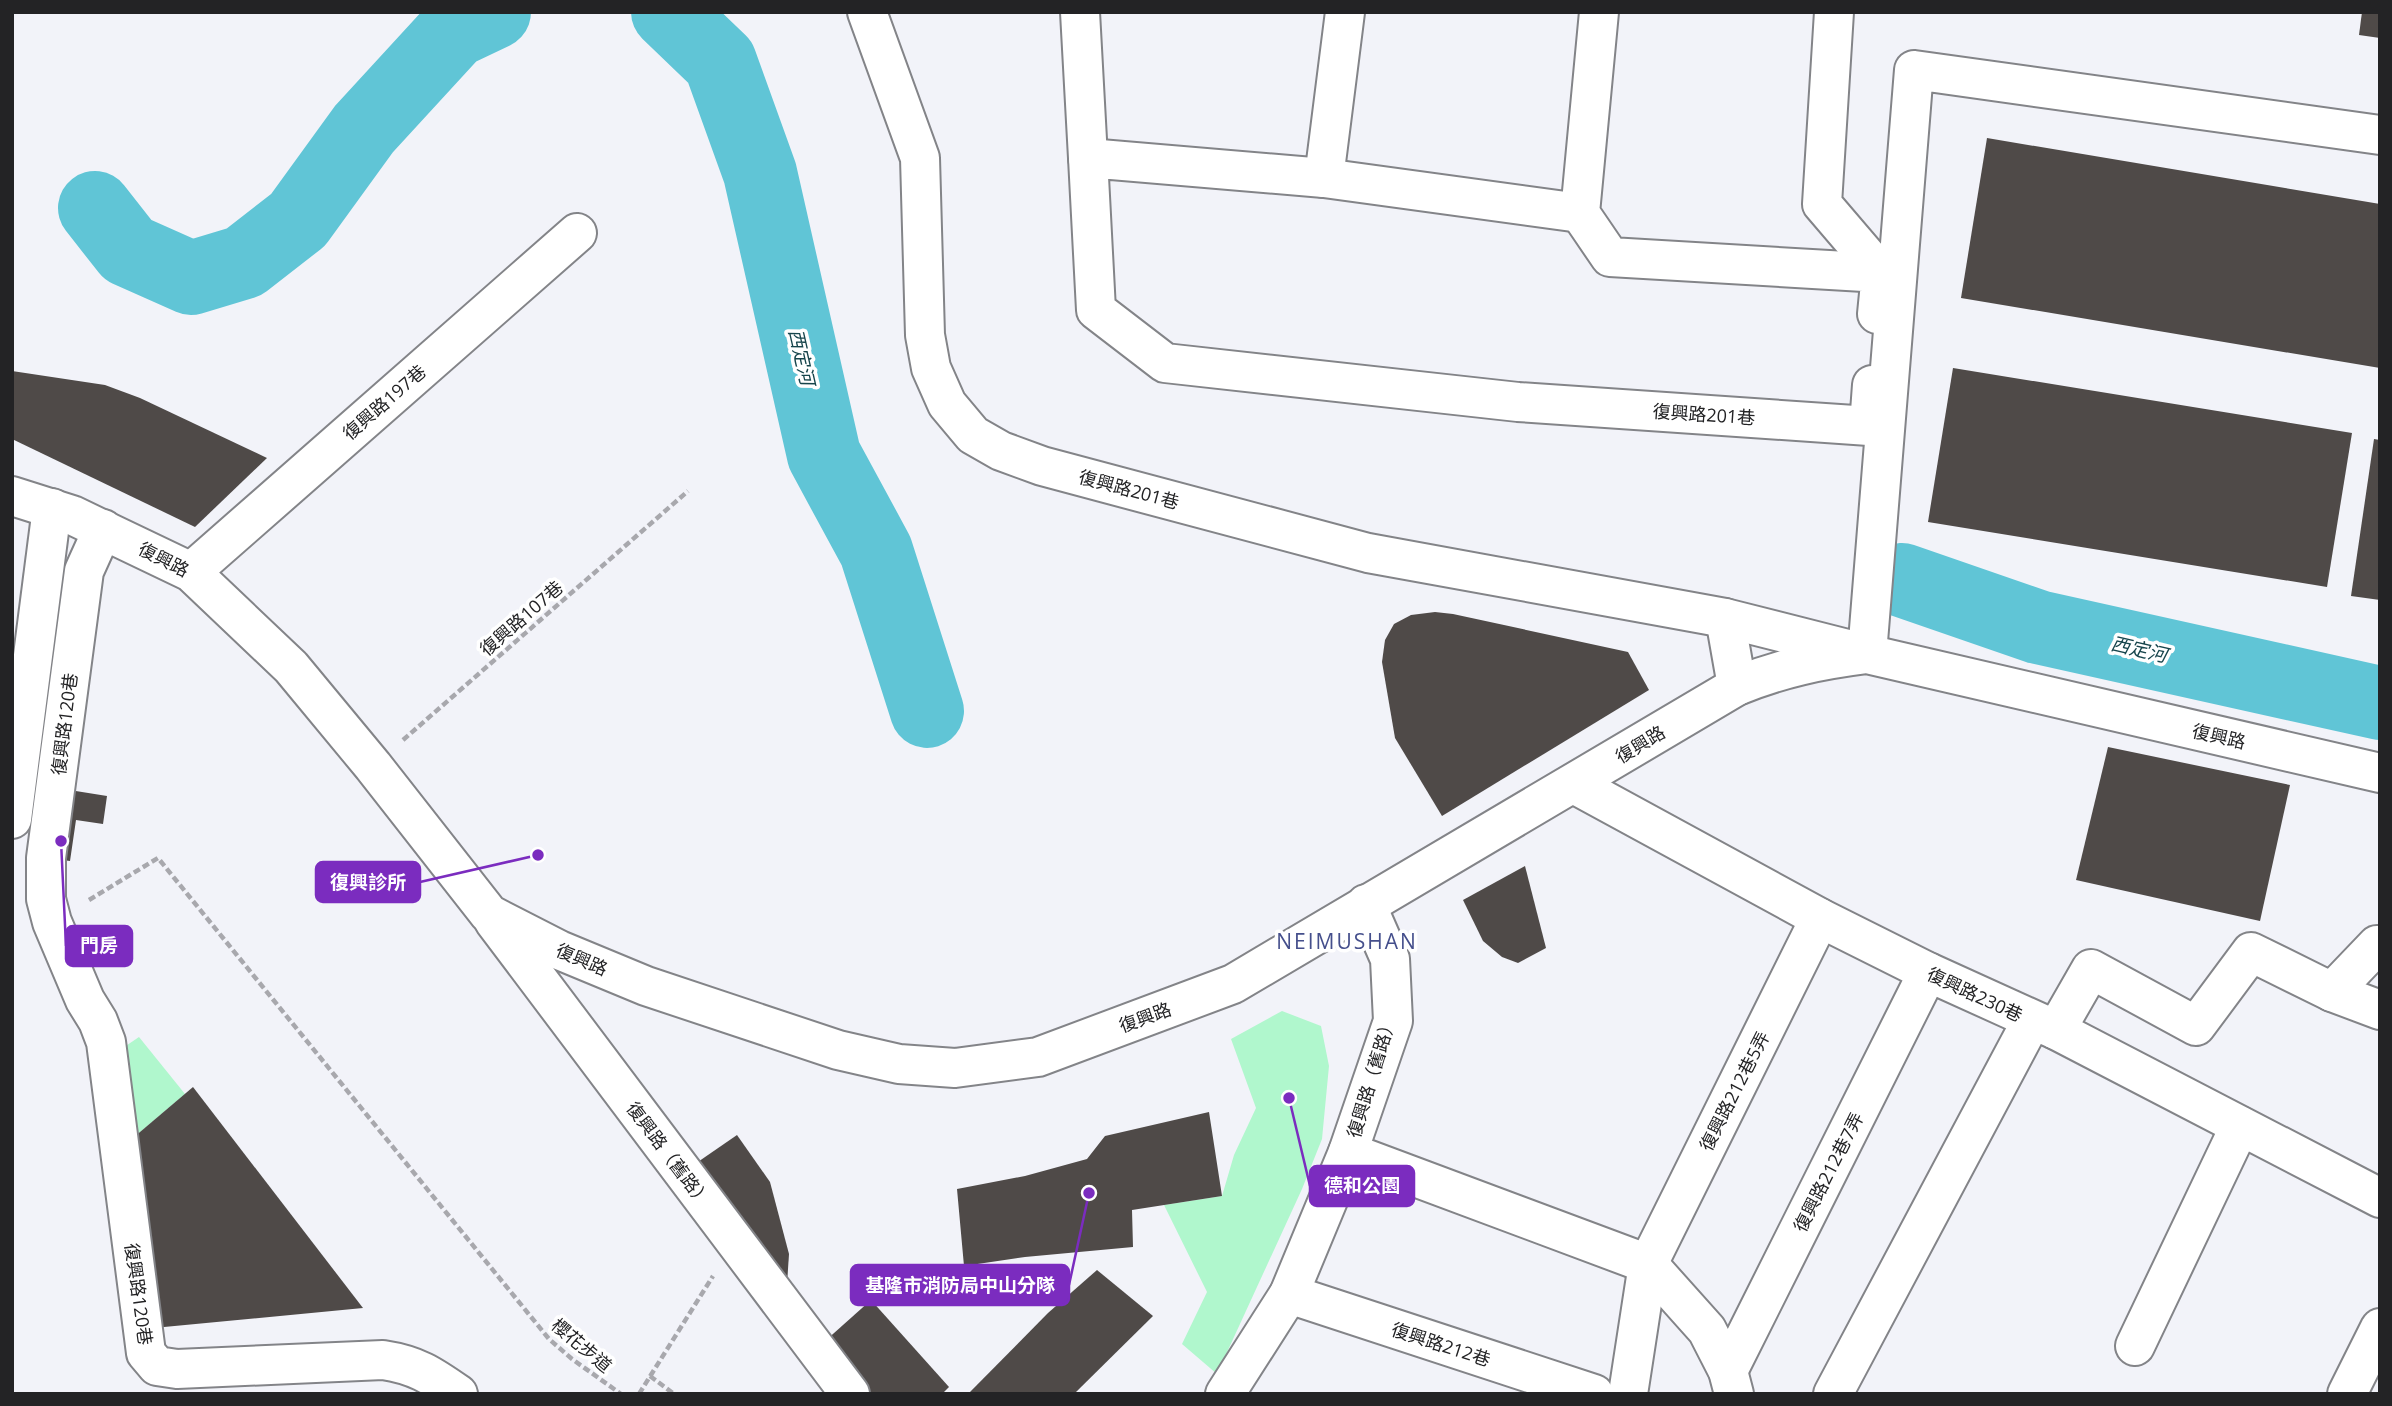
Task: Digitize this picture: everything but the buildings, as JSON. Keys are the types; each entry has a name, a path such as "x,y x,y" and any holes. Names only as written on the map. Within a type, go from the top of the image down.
{"street":[{"name":"復興路201巷","path":"867,12 920,158 925,335 931,368 947,404 974,435 1001,451 1042,466 1368,553 1725,618 1867,654"},
{"name":"復興路201巷","path":"1080,12 1097,310 1165,363 1518,402 1869,426 1881,273"},
{"path":"1324,178 1345,12"},
{"path":"1599,12 1580,213 1609,257 1881,273"},
{"path":"1834,12 1822,204 1881,273"},
{"path":"1867,654 1914,70 2380,135"},
{"path":"1088,158 1324,178 1580,213"},
{"name":"復興路197巷","path":"191,572 578,233"},
{"name":"復興路","path":"12,496 52,508 103,529 191,572 291,667 489,914 559,950 646,986 826,1046 899,1064 955,1068 1038,1057 1233,984 1737,686 1776,670 1824,659 1867,654 2380,773"},
{"path":"12,819 52,508"},
{"name":"復興路120巷","path":"103,529 84,571 46,858 46,899 52,922 106,1042 146,1353 157,1366 177,1369 383,1360 406,1363 426,1372 458,1394"},
{"path":"1725,618 1737,686"},
{"name":"復興路230巷","path":"1574,784 1820,918 1928,972 2044,1025 2380,1198"},
{"name":"復興路（舊路）","path":"1225,1394 1289,1294 1348,1152 1393,1021 1390,959 1366,904"},
{"name":"復興路（舊路）","path":"489,914 850,1394"},
{"name":"復興路212巷5弄","path":"1648,1264 1820,918"},
{"path":"2332,992 2376,945 2380,946"},
{"path":"1833,1394 2044,1025 2091,969 2196,1026 2251,952 2332,992 2380,1010"},
{"name":"復興路212巷7弄","path":"1731,1382 1928,972"},
{"path":"2134,1346 2240,1126"},
{"path":"1348,1152 1648,1264 1707,1330 1731,1382"},
{"path":"1628,1394 1648,1264"},
{"name":"復興路212巷","path":"1289,1294 1594,1394"},
{"path":"2347,1394 2380,1328"}],"path":[{"name":"復興路107巷","path":"373,766 688,491"},
{"name":"櫻花步道","path":"52,922 158,858 549,1339 621,1394"},
{"path":"639,1394 716,1272"},
{"path":"650,1376 674,1394"}],"green space":[{"path":"1282,1011 1321,1026 1329,1066 1322,1139 1302,1189 1217,1374 1182,1344 1207,1292 1164,1205 1222,1196 1234,1155 1256,1108 1231,1039"},
{"path":"139,1037 185,1094 120,1149 108,1058"}],"waterway":[{"name":"西定河","path":"95,208 128,250 191,278 244,262 298,220 364,129 454,31 494,12"},
{"name":"西定河","path":"668,12 720,62 760,173 824,455 876,551 927,711"},
{"name":"西定河","path":"1902,580 2038,627 2380,703"}],"place":[{"name":"門房","path":"61,841"},
{"name":"復興診所","path":"538,855"},
{"name":"德和公園","path":"1289,1098"},
{"name":"基隆市消防局中山分隊","path":"1089,1193"}],"district":[{"name":"NEIMUSHAN","path":"1347,941"}]}
